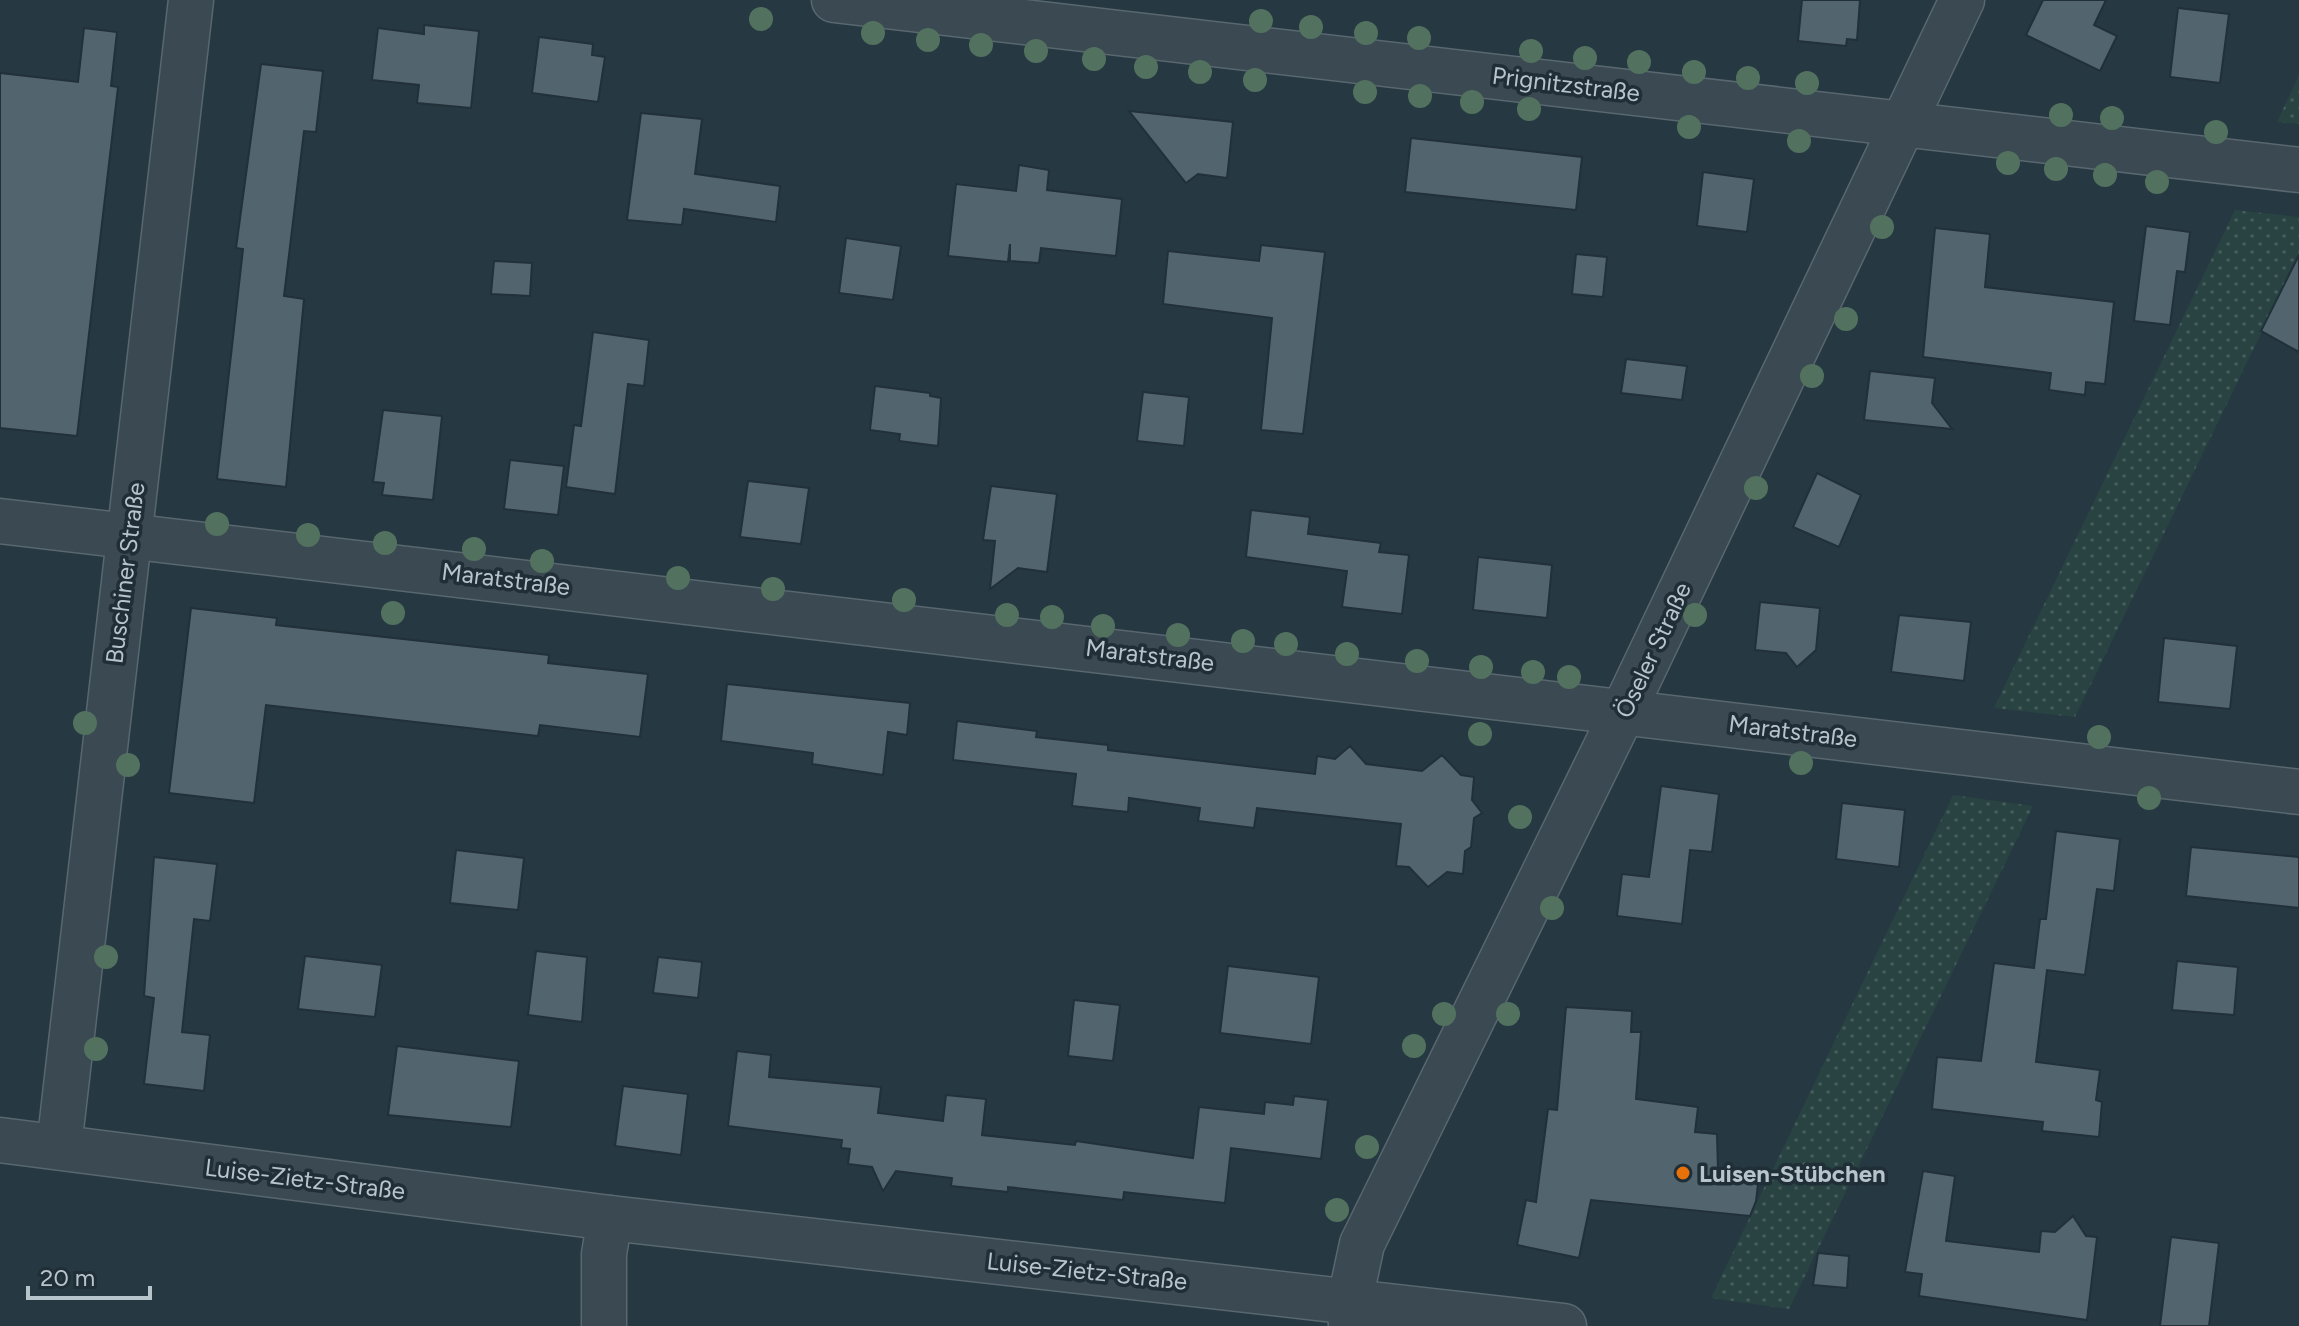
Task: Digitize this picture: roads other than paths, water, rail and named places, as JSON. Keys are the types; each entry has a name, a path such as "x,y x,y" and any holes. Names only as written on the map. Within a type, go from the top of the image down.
{"street":[{"name":"Buschiner Straße","path":"59,1147 191,0"},
{"name":"Prignitzstraße","path":"834,0 2299,170"},
{"name":"Öseler Straße","path":"1351,1313 1362,1244 1624,710 1962,0"},
{"name":"Maratstraße","path":"0,521 1624,710 2299,792"},
{"name":"Luise-Zietz-Straße","path":"0,1140 1351,1313 1564,1326"},
{"path":"604,1326 604,1254 610,1218"}],"place":[{"name":"Luisen-Stübchen","path":"1683,1173"}]}
